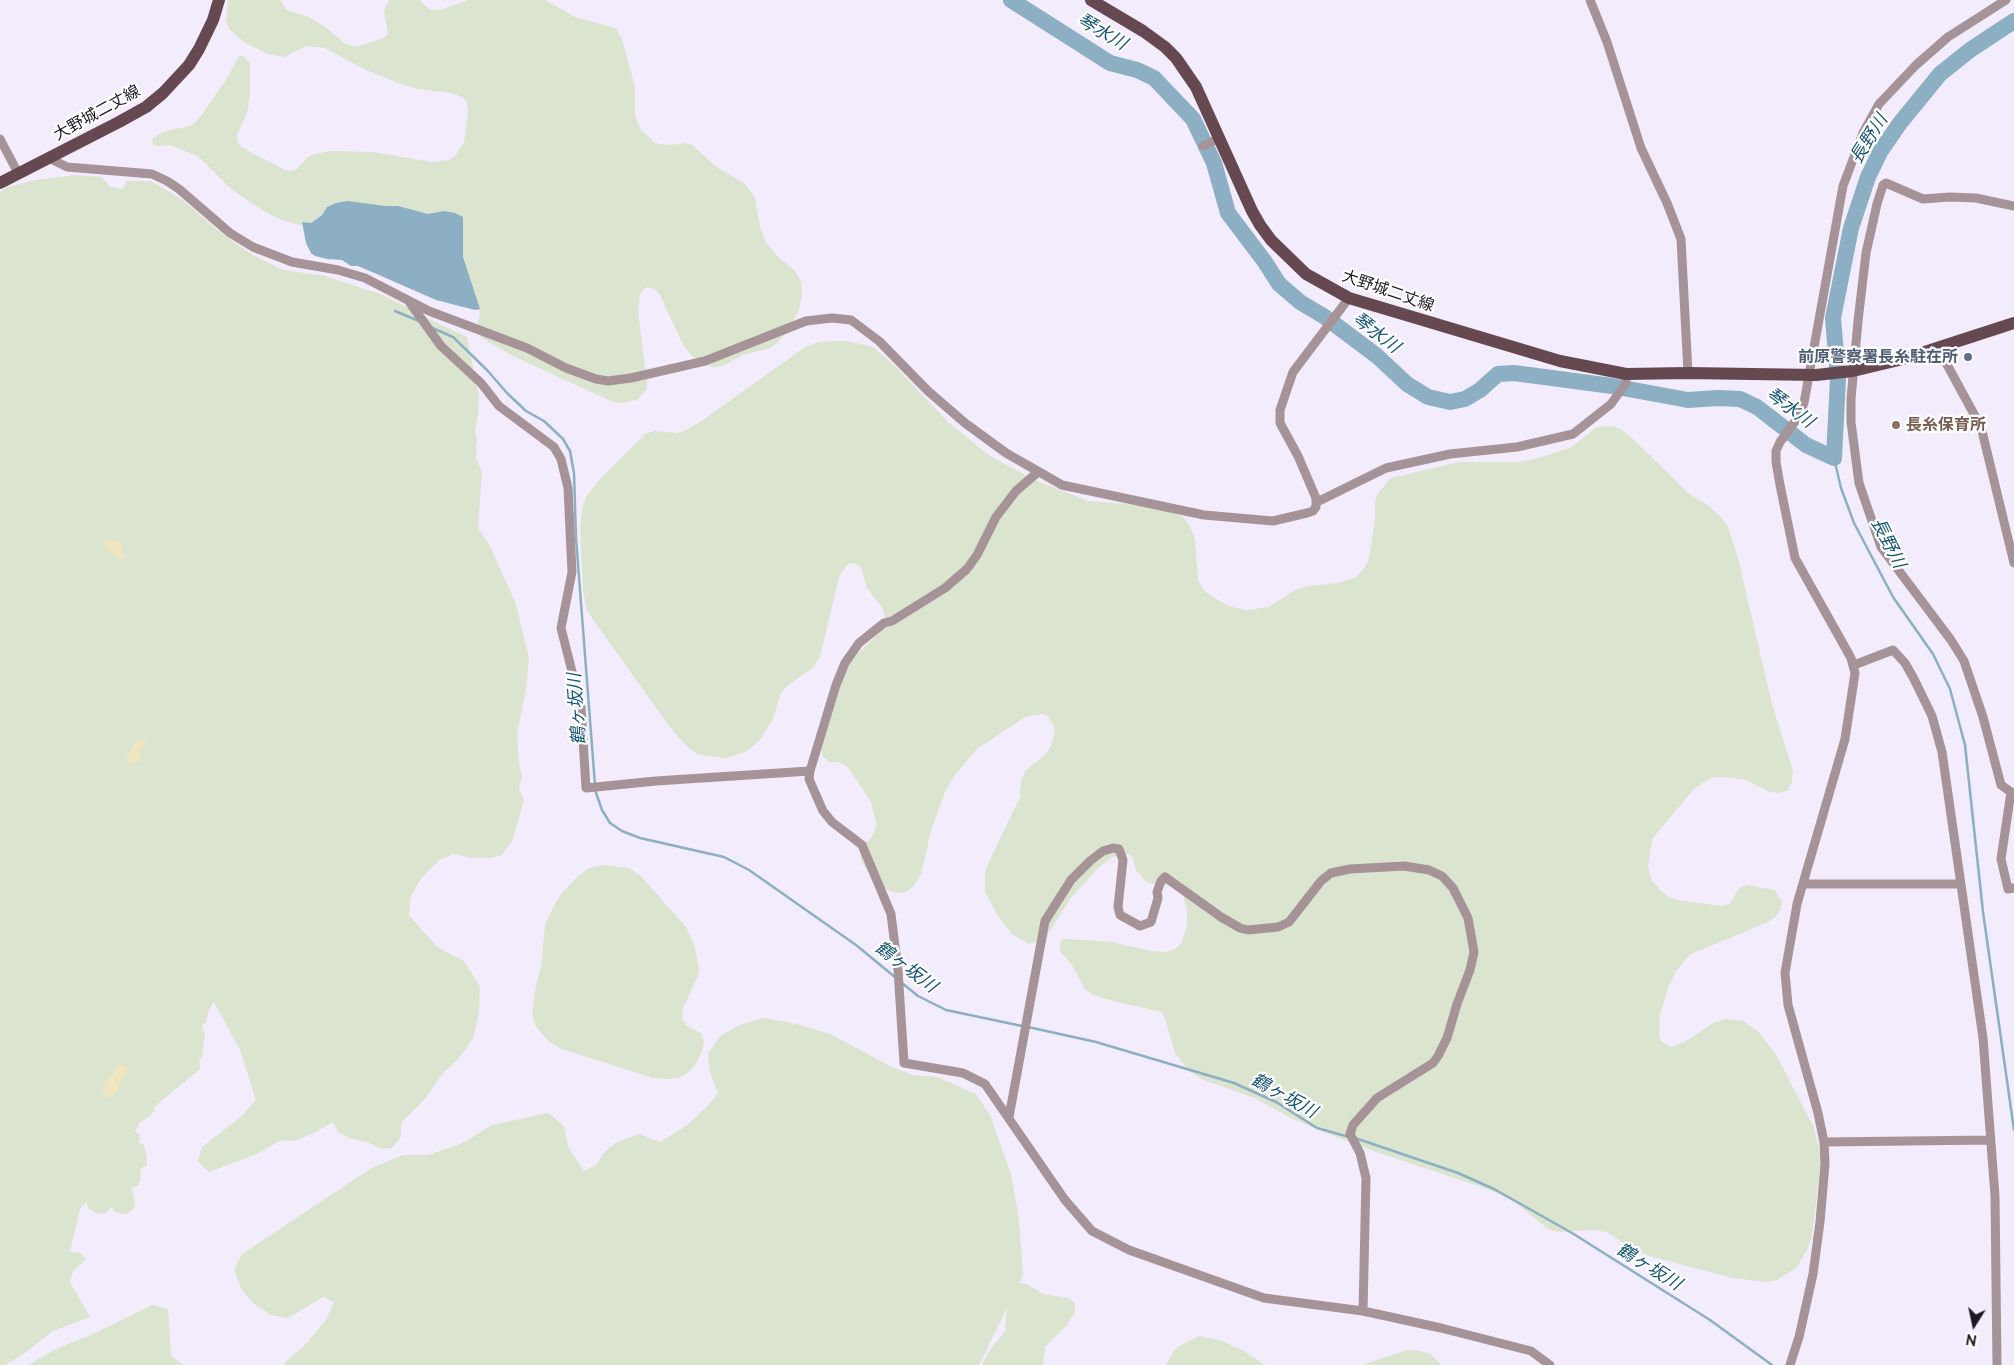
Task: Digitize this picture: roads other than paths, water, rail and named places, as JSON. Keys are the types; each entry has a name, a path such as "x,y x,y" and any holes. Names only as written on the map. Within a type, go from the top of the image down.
{"main road":[{"name":"大野城二丈線","path":"0,183 146,107 163,93 189,65 199,49 213,20 219,0"},
{"name":"大野城二丈線","path":"1091,0 1144,31 1176,58 1196,87 1211,142 1271,240 1306,274 1349,298 1560,362 1626,379 1688,373 1813,375 1852,371"},
{"path":"1852,371 1876,367 2014,323"}],"street":[{"path":"1590,0 1607,42 1642,148 1681,239 1688,373"},
{"path":"1790,1365 1799,1337 1813,1274 1825,1164 1824,1142 1805,1061 1788,1005 1785,985 1797,904 1845,739 1855,673 1854,665 1840,636 1795,558 1776,462 1776,451 1785,434 1799,416 1813,375 1843,186 1875,111 1895,86 1948,37 2006,0"},
{"path":"0,139 18,173"},
{"path":"49,158 67,167 152,174 179,189 230,233 253,247 292,262 358,276 379,284 455,322 527,348 583,376 608,381 631,378 705,361 806,321 832,318 851,320 879,341 928,390 965,423 1006,452 1062,486 1204,516 1256,521 1284,520 1313,511 1317,502 1386,468 1450,454 1517,447 1573,434 1611,404 1626,379"},
{"path":"2014,206 1976,198 1923,199 1886,183 1884,185 1877,204 1866,253 1852,371 1851,422 1854,460 1859,483 1881,547 1951,640 1964,661 1983,717 2001,785 2013,791 2001,859 2008,889 2014,888"},
{"path":"1317,502 1298,456 1280,423 1280,410 1293,372 1349,298"},
{"path":"407,299 441,346 481,383 499,406 554,447 560,459 568,488 572,572 561,628 581,707 586,788 656,781 810,771"},
{"path":"1938,348 1981,428 2014,563"},
{"path":"1038,472 1016,491 996,517 977,555 967,569 945,588 906,613 884,623 859,643 845,663 836,685 810,771 809,779 823,811 832,822 862,845 890,914 898,970 904,1063 963,1073 985,1084 1010,1117 1015,1129 1065,1200 1092,1231 1129,1250 1264,1298 1363,1311 1440,1328 1531,1351 1550,1365"},
{"path":"1854,665 1893,650 1905,663 1932,716 1942,752 1983,1038 1996,1196 1997,1365"},
{"path":"1010,1117 1045,921 1071,880 1090,860 1104,851 1113,848 1119,849 1123,860 1119,885 1118,907 1120,915 1140,926 1151,922 1158,898 1157,892 1161,881 1165,877 1221,917 1240,928 1248,930 1278,927 1289,922 1321,882 1331,873 1350,869 1404,866 1429,870 1442,876 1453,888 1468,918 1474,952 1470,970 1447,1038 1438,1056 1433,1063 1377,1098 1353,1125 1350,1134 1360,1153 1366,1178 1363,1311"},
{"path":"1803,884 1961,884"},
{"path":"1824,1142 1990,1140"}],"water":[{"path":"348,201 398,206 428,214 444,211 463,217 463,257 480,309 475,310 436,300 358,266 351,266 342,260 327,259 311,253 306,243 302,222 311,223 322,215 327,207"}],"waterway":[{"name":"琴水川","path":"1011,0 1110,63 1137,70 1154,78 1193,119 1214,163 1228,213 1279,284 1300,302 1325,317 1377,356 1407,384 1428,397 1450,402 1465,399 1480,390 1498,374 1514,373 1612,386 1688,400 1740,399 1757,407 1806,445 1834,458"},
{"name":"長野川","path":"1834,458 1838,378 1833,318 1851,228 1868,177 1880,152 1900,123 1940,74 1970,50 2014,21"},
{"name":"鶴ヶ坂川","path":"395,311 419,321"},
{"name":"鶴ヶ坂川","path":"430,327 453,337 526,411 544,421 563,439 570,451 574,473 576,538 595,785"},
{"name":"長野川","path":"1834,458 1841,488 1854,523 1893,597 1933,654 1950,689 1965,745 1983,912 2014,1130"},
{"name":"鶴ヶ坂川","path":"595,790 602,810 610,823 622,831 640,838 724,857 749,870 856,945 896,978"},
{"name":"鶴ヶ坂川","path":"902,983 918,996 946,1010 1022,1026"},
{"name":"鶴ヶ坂川","path":"1028,1027 1096,1042 1234,1083 1276,1102 1317,1128 1349,1137"},
{"name":"鶴ヶ坂川","path":"1355,1138 1458,1173 1494,1189 1572,1233 1710,1320 1772,1365"}],"place":[{"name":"前原警察署長糸駐在所","path":"1968,357"},
{"name":"長糸保育所","path":"1896,425"}]}
